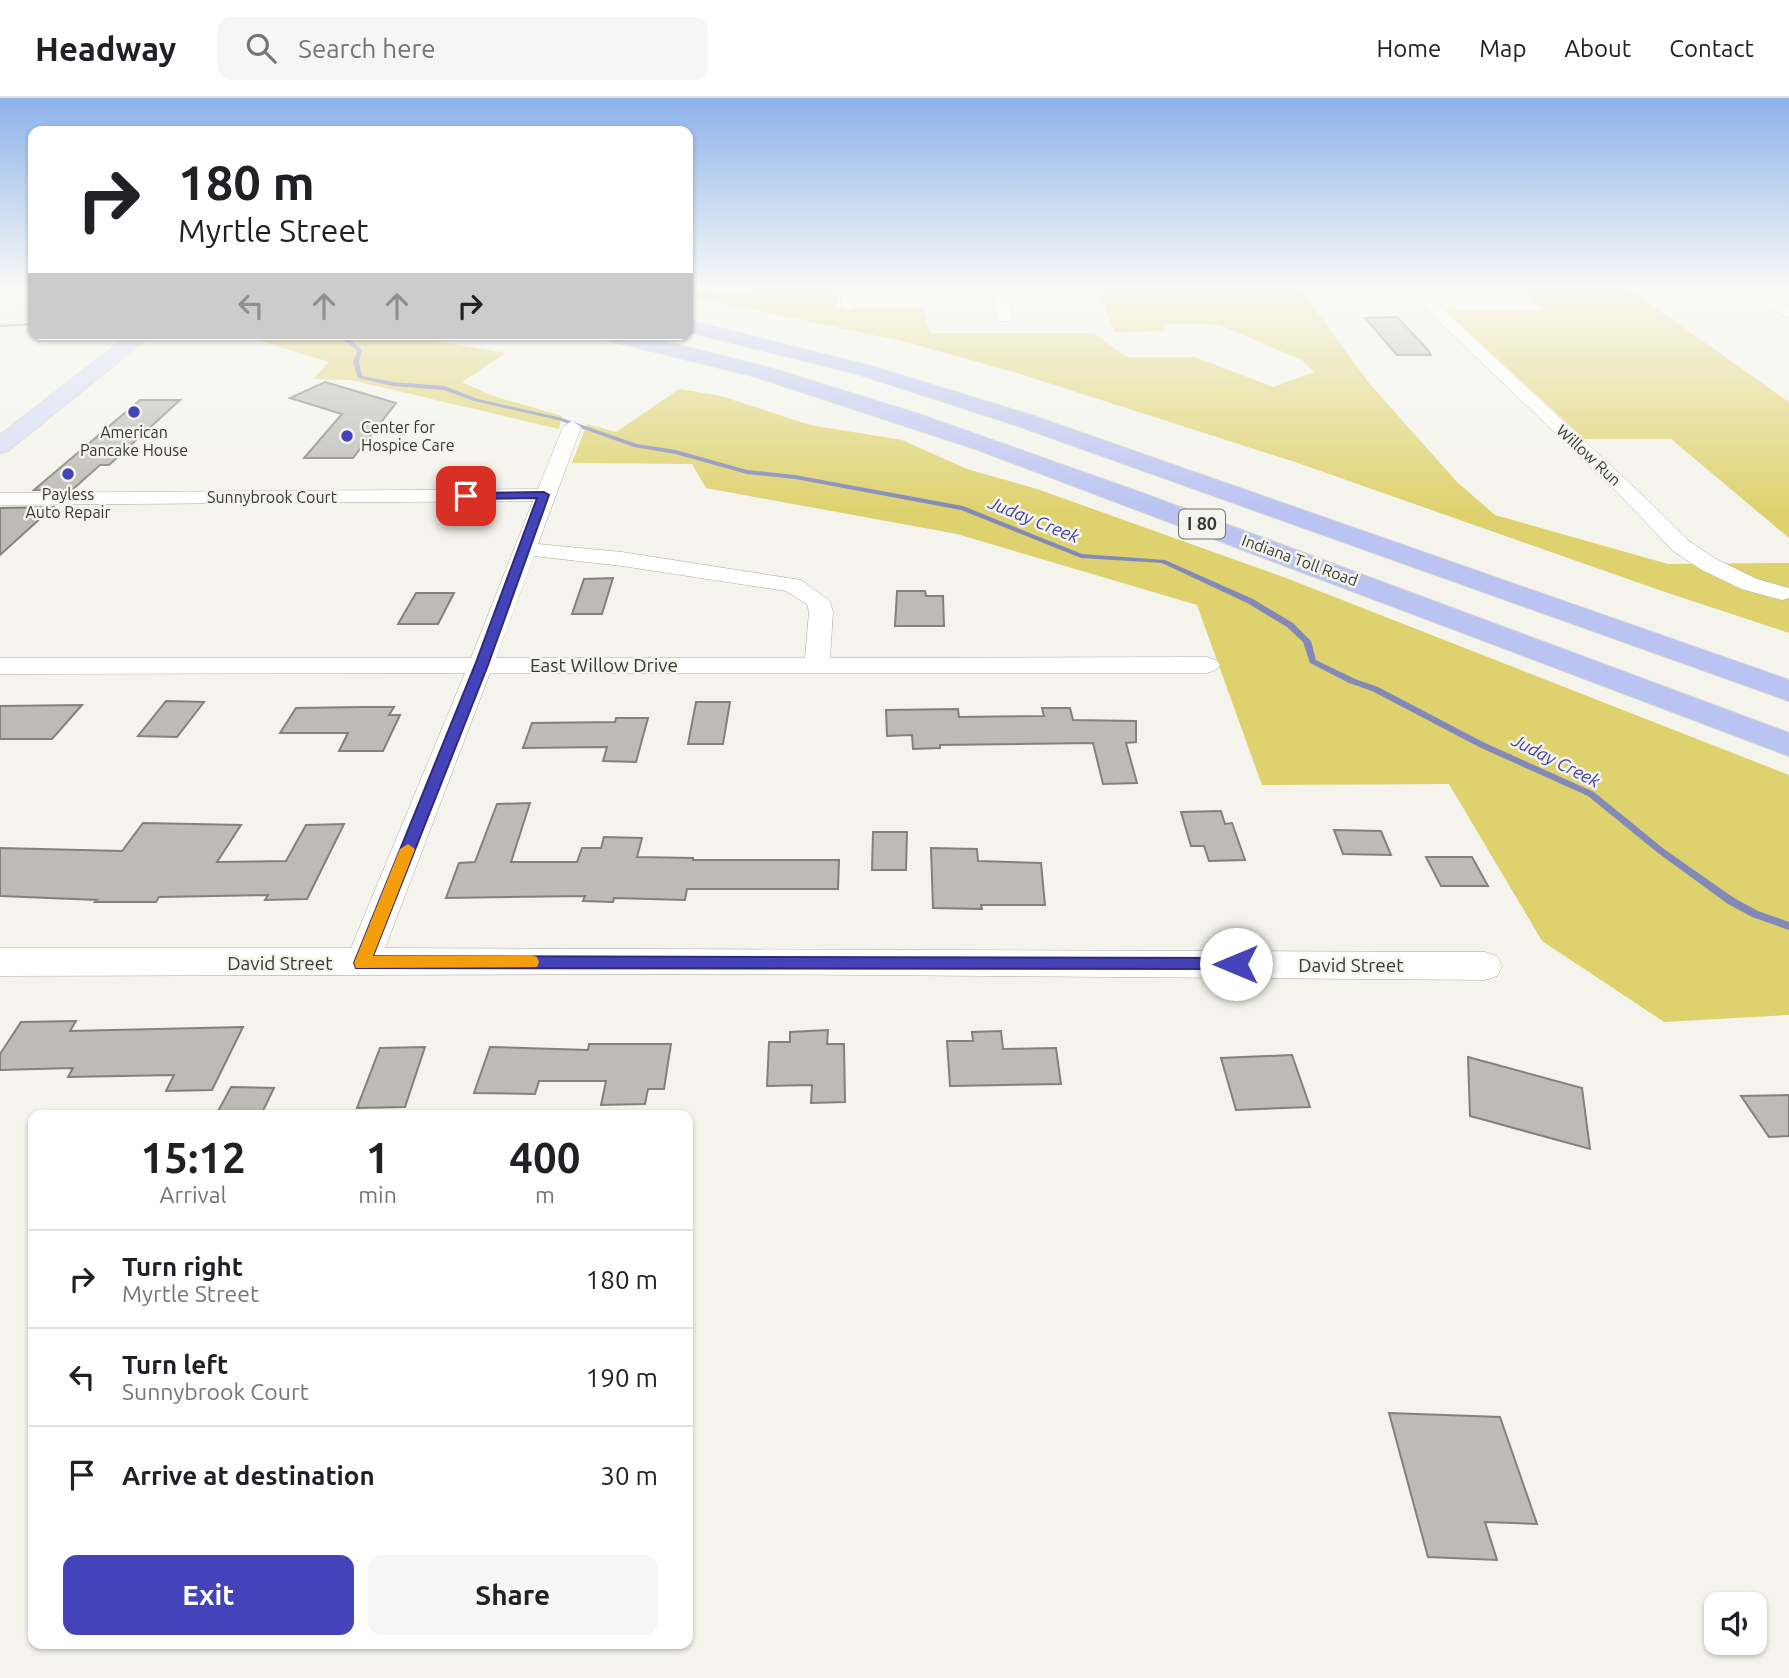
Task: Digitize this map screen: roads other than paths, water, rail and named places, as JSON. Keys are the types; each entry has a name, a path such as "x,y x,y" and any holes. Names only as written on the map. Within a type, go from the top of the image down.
{"highway":[{"name":"Indiana Toll Road","path":"727,363 940,428 1789,745"},
{"name":"I 80","path":"834,363 1023,420 1789,691"}],"main road":[{"path":"0,446 106,363"}],"street":[{"name":"Willow Run","path":"1490,363 1628,492 1681,546 1708,564 1749,584 1782,593"},
{"path":"362,963 572,427"},
{"name":"Sunnybrook Court","path":"0,499 544,495"},
{"path":"526,549 622,559 793,585 818,601 821,612 817,665"},
{"name":"East Willow Drive","path":"0,666 1207,665"},
{"name":"David Street","path":"0,962 752,961 1485,966"}],"waterway":[{"name":"Juday Creek","path":"356,363 360,377 393,384 445,388 476,400 560,419 636,446 676,452 747,472 795,477 963,508 1081,556 1163,561 1250,601 1290,625 1307,641 1313,661 1352,681 1375,689 1482,745 1591,794 1661,851 1731,901 1755,914 1789,926"}],"place":[{"name":"American Pancake House","path":"134,412"},
{"name":"Center for Hospice Care","path":"347,436"},
{"name":"Payless Auto Repair","path":"68,474"}]}
